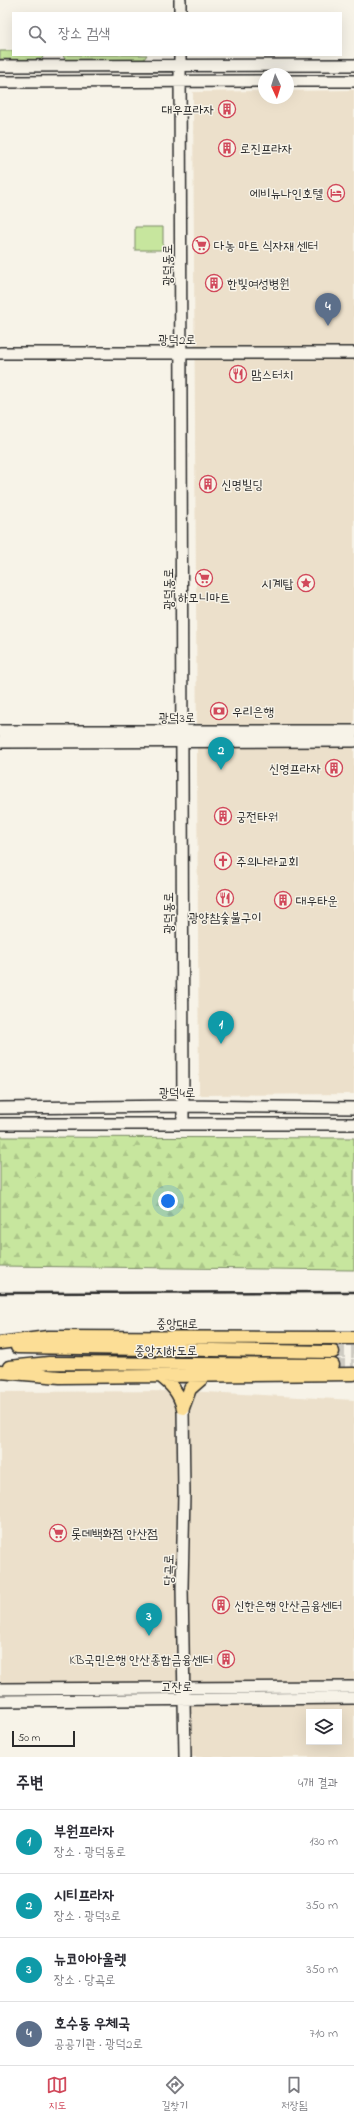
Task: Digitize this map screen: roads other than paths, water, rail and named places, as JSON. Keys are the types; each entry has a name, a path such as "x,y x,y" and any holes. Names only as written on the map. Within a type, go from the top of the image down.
{"main road":[{"name":"중앙대로","path":"0,1343 48,1337 354,1338"},
{"name":"중앙지하도로","path":"0,1347 333,1352"},
{"name":"중앙지하도로","path":"0,1368 49,1363 333,1365"},
{"path":"0,1372 60,1377 354,1374"},
{"path":"183,1408 190,1388 206,1375"},
{"path":"160,1376 174,1388 180,1396 183,1408"}],"street":[{"path":"180,0 180,12"},
{"path":"0,66 180,60 354,65"},
{"name":"광덕동로","path":"180,60 183,1123"},
{"path":"0,82 258,81"},
{"path":"294,81 354,81"},
{"name":"광덕2로","path":"0,353 354,353"},
{"name":"광덕3로","path":"0,731 354,741"},
{"name":"광덕3로","path":"0,742 354,731"},
{"name":"광덕4로","path":"0,1108 183,1106 354,1108"},
{"path":"0,1124 354,1124"},
{"name":"당곡로","path":"183,1408 184,1493 182,1588 185,1757"},
{"name":"고잔로","path":"0,1689 354,1687"},
{"name":"고잔로","path":"0,1701 354,1698"}],"tunnel":[{"path":"333,1352 354,1352"},
{"path":"333,1365 354,1365"}],"railway":[{"path":"0,1293 354,1292"}],"place":[{"name":"대우프라자","path":"227,109"},
{"name":"로진프라자","path":"227,148"},
{"name":"에비뉴나인호텔","path":"336,193"},
{"name":"다농 마트 식자재 센터","path":"201,245"},
{"name":"한빛여성병원","path":"214,283"},
{"name":"호수동 우체국","path":"328,326"},
{"name":"맘스터치","path":"238,374"},
{"name":"신명빌딩","path":"208,484"},
{"name":"하모니마트","path":"204,578"},
{"name":"시계탑","path":"306,583"},
{"name":"우리은행","path":"219,711"},
{"name":"신영프라자","path":"334,768"},
{"name":"시티프라자","path":"221,770"},
{"name":"궁전타워","path":"223,816"},
{"name":"주의나라교회","path":"223,861"},
{"name":"광양참숯불구이","path":"225,898"},
{"name":"대우타운","path":"283,900"},
{"name":"부원프라자","path":"221,1044"},
{"name":"롯데백화점 안산점","path":"58,1533"},
{"name":"신한은행 안산금융센터","path":"221,1605"},
{"name":"뉴코아아울렛","path":"149,1636"},
{"name":"KB국민은행 안산종합금융센터","path":"226,1659"}]}
